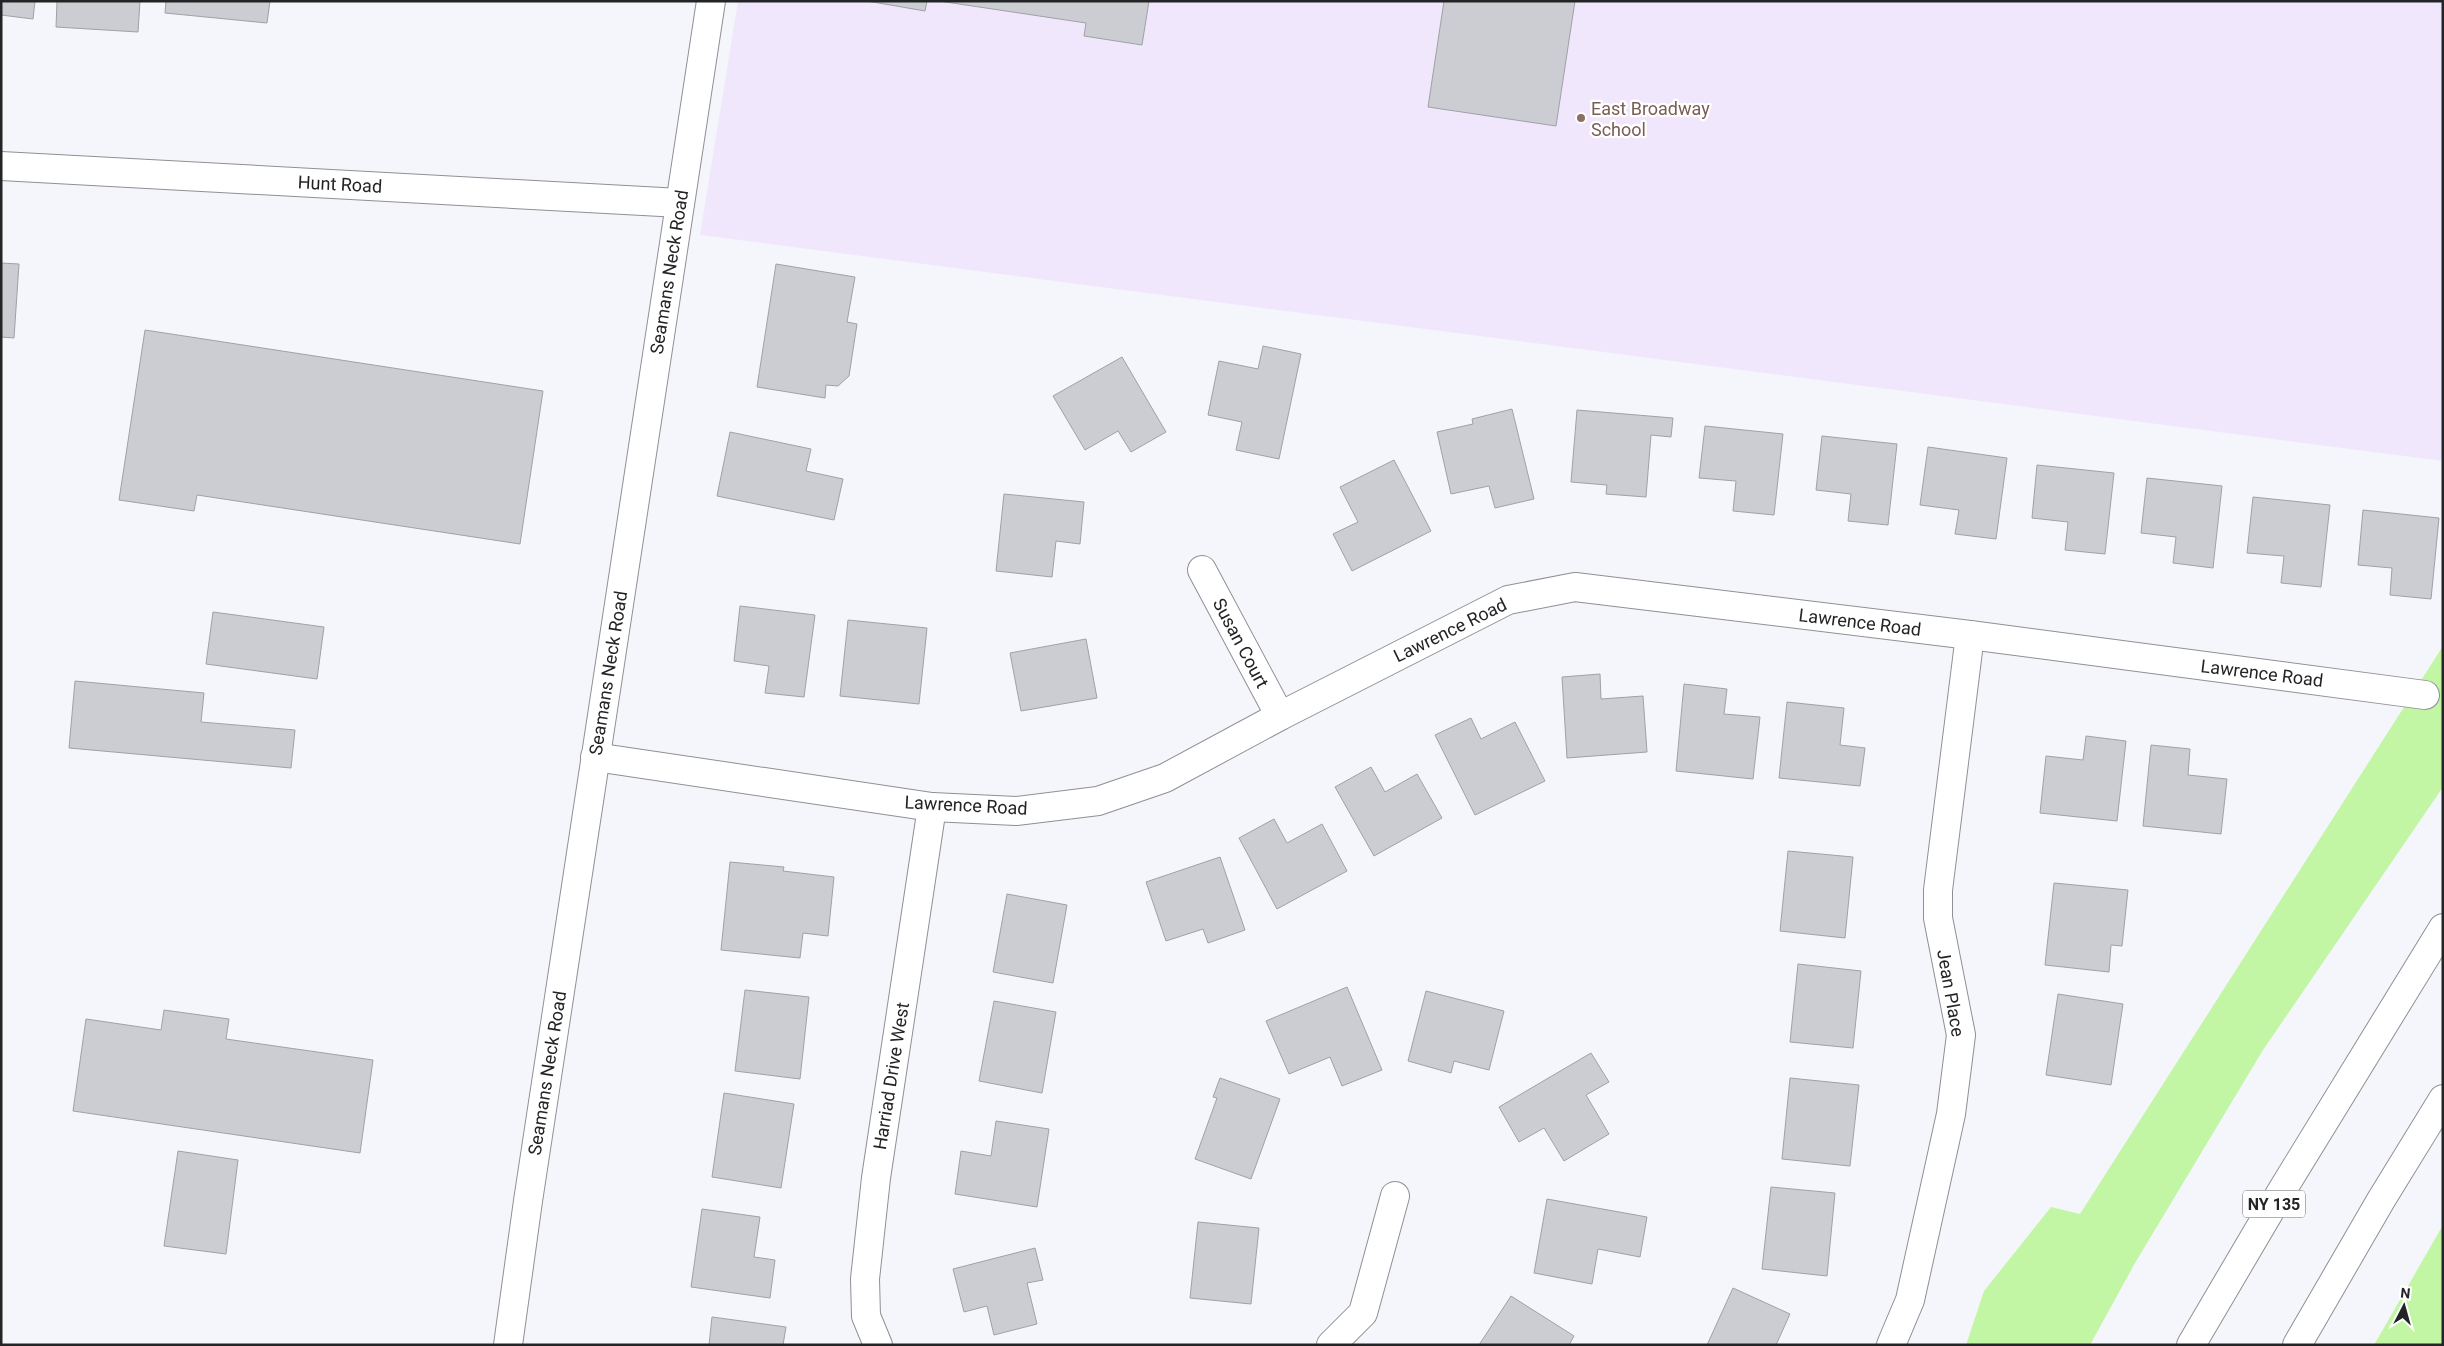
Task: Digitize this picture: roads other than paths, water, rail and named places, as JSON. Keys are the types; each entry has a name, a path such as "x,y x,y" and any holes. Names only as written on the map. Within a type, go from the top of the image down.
{"main road":[{"name":"Seamans Neck Road","path":"508,1345 595,757 711,1"},
{"name":"Hunt Road","path":"1,166 680,203"},
{"name":"Susan Court","path":"1202,570 1280,716"},
{"name":"Lawrence Road","path":"595,757 932,806 1016,812 1098,801 1164,778 1280,716 1508,600 1575,587 1970,635 2425,695"},
{"name":"Jean Place","path":"1891,1345 1910,1300 1951,1114 1961,1035 1938,918 1938,890 1970,635"},
{"name":"Harriad Drive West","path":"878,1345 866,1316 864,1279 876,1178 932,806"},
{"name":"NY 135","path":"2191,1345 2286,1183 2443,928"},
{"path":"2297,1345 2443,1099"},
{"path":"1331,1345 1363,1313 1395,1196"}],"place":[{"name":"East Broadway School","path":"1581,118"}]}
